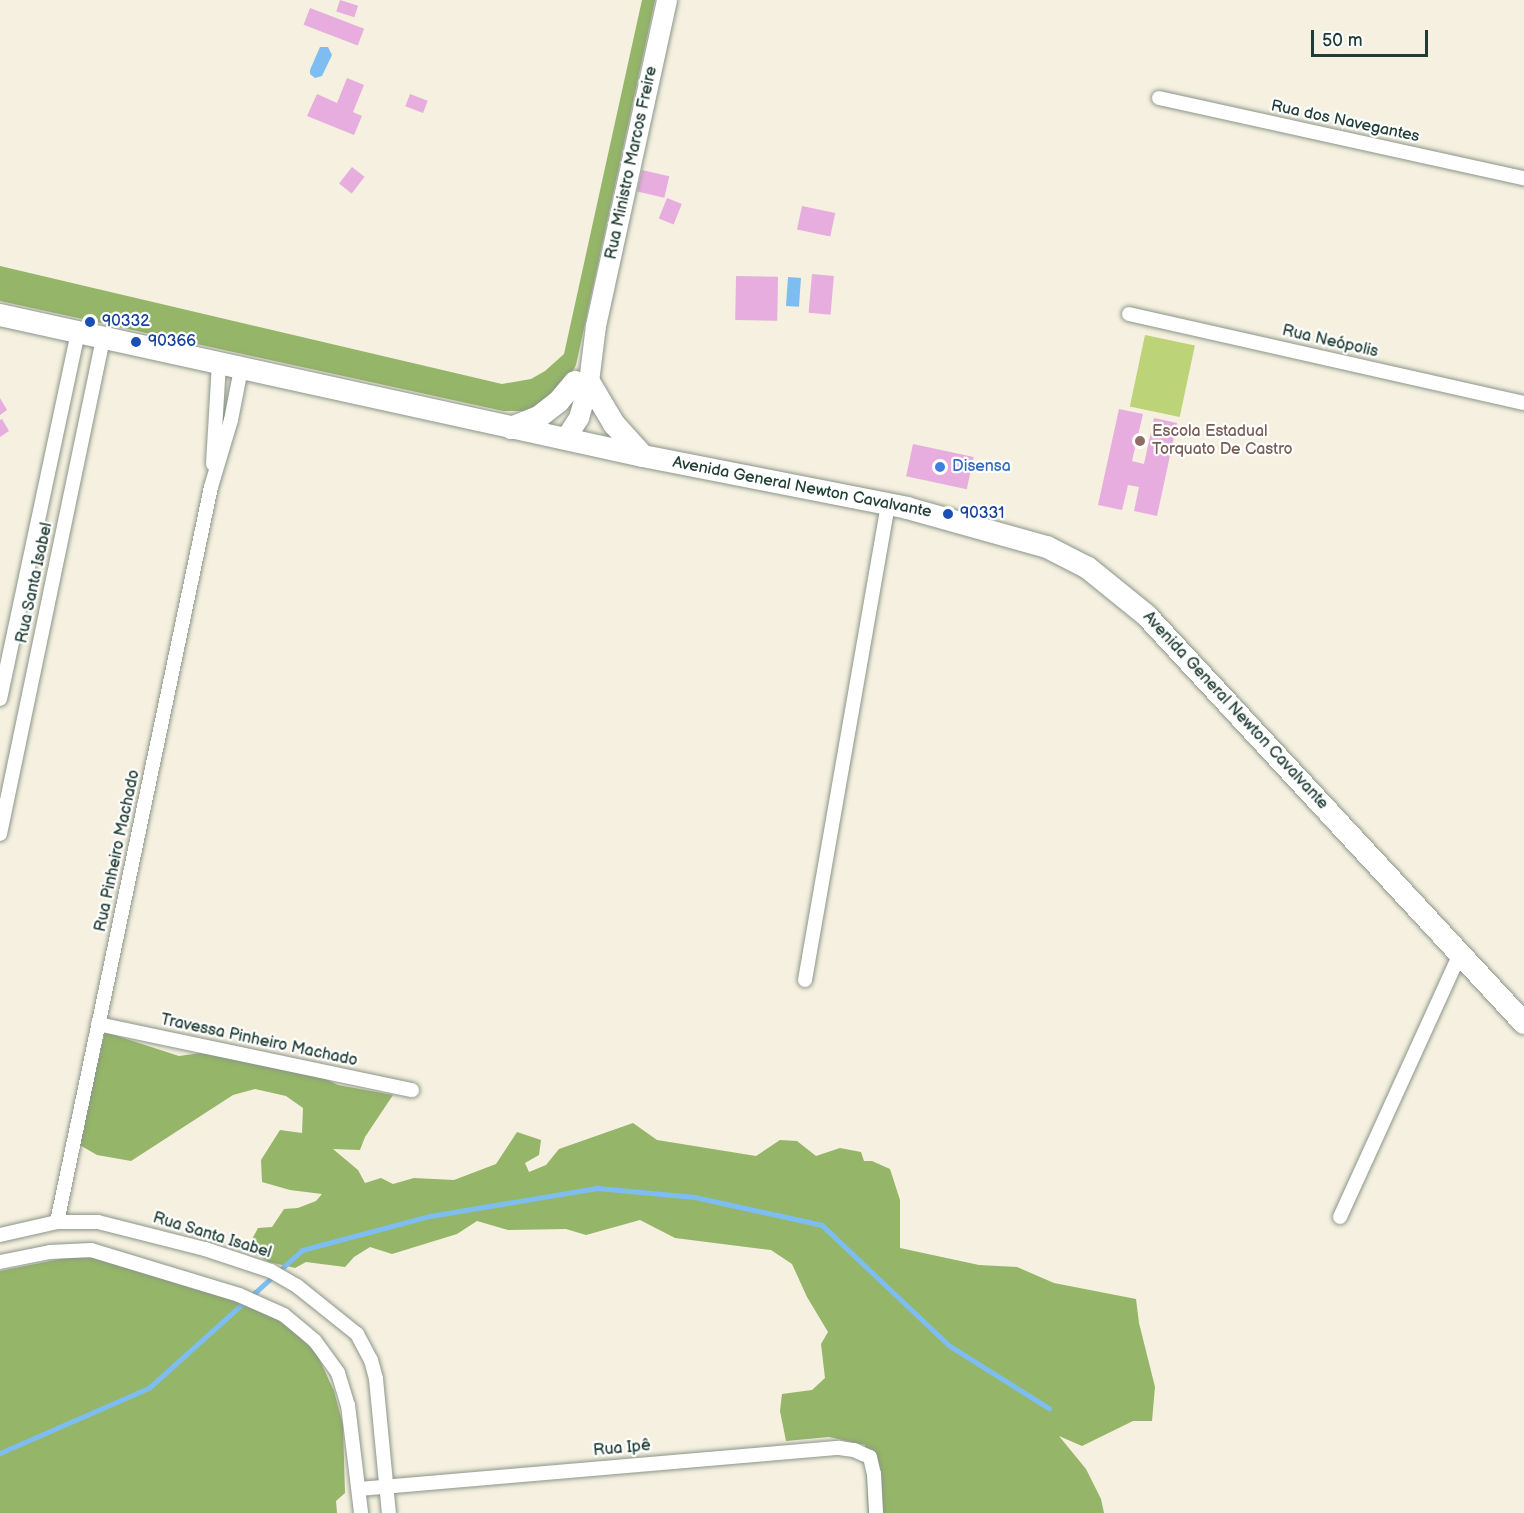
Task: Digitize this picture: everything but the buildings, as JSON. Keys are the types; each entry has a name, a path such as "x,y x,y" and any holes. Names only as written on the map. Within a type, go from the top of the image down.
{"main road":[{"name":"Rua Ministro Marcos Freire","path":"566,438 579,418 582,382 667,0"},
{"name":"Avenida General Newton Cavalvante","path":"0,315 511,428 938,515 1047,547 1088,568 1146,615 1461,952 1524,1023"},
{"path":"511,428 540,416 582,382 614,424 643,456"}],"street":[{"name":"Rua dos Navegantes","path":"1159,98 1524,178"},
{"name":"Rua Neópolis","path":"1129,314 1524,403"},
{"name":"Rua Santa Isabel","path":"0,699 78,332"},
{"name":"Rua Santa Isabel","path":"0,834 103,339"},
{"path":"211,487 219,364"},
{"path":"211,487 231,420 241,369"},
{"name":"Rua Pinheiro Machado","path":"57,1222 211,487"},
{"path":"805,980 888,504"},
{"path":"1340,1217 1461,952"},
{"name":"Travessa Pinheiro Machado","path":"98,1024 412,1090"},
{"name":"Rua Santa Isabel","path":"0,1235 57,1222 98,1222 136,1230 271,1271 284,1278 345,1323 357,1334 368,1352 376,1379 389,1513"},
{"path":"0,1262 50,1252 91,1250 259,1302 297,1324 333,1363 348,1405 361,1513"},
{"name":"Rua Ipê","path":"359,1489 817,1448 839,1448 863,1452 870,1457 874,1474 876,1513"}],"green space":[{"path":"642,0 655,0 576,365 568,380 532,411 503,411 0,301 0,266 502,384 531,379 545,371 564,354"},
{"path":"1145,335 1195,346 1180,417 1130,406"},
{"path":"105,1032 179,1056 201,1053 317,1075 338,1085 393,1095 365,1137 360,1150 333,1149 358,1170 365,1183 381,1178 393,1184 414,1178 454,1180 496,1164 517,1132 541,1140 539,1155 525,1163 529,1172 546,1165 559,1149 633,1123 657,1140 756,1156 780,1140 797,1141 816,1156 840,1148 861,1152 864,1161 872,1161 890,1169 900,1200 900,1248 979,1265 1017,1267 1054,1283 1136,1299 1139,1323 1155,1387 1152,1421 1133,1421 1082,1446 1059,1436 1086,1469 1101,1499 1104,1513 868,1513 865,1445 829,1437 786,1441 780,1411 782,1394 812,1390 825,1378 821,1344 828,1332 807,1297 792,1264 771,1250 675,1238 640,1220 586,1235 566,1229 508,1230 477,1221 457,1234 392,1254 370,1247 354,1257 345,1267 306,1262 295,1268 269,1262 255,1254 251,1241 258,1228 272,1227 284,1209 298,1208 316,1201 322,1194 290,1190 262,1182 261,1160 280,1130 302,1133 303,1108 286,1096 255,1089 233,1095 131,1161 97,1155 78,1144"},
{"path":"65,1258 99,1258 239,1299 274,1317 300,1337 317,1354 334,1391 343,1425 345,1493 336,1501 337,1513 0,1513 0,1271"}],"water":[{"path":"320,47 328,47 332,55 322,76 315,78 310,74 310,70"},
{"path":"788,277 801,278 799,307 786,306"}],"waterway":[{"path":"0,1453 149,1388 302,1250 430,1216 597,1188 695,1197 822,1225 950,1346 1049,1408"}],"place":[{"name":"90332","path":"90,322"},
{"name":"90366","path":"136,342"},
{"name":"Escola Estadual Torquato De Castro","path":"1140,441"},
{"name":"Disensa","path":"940,467"},
{"name":"90331","path":"948,514"}]}
